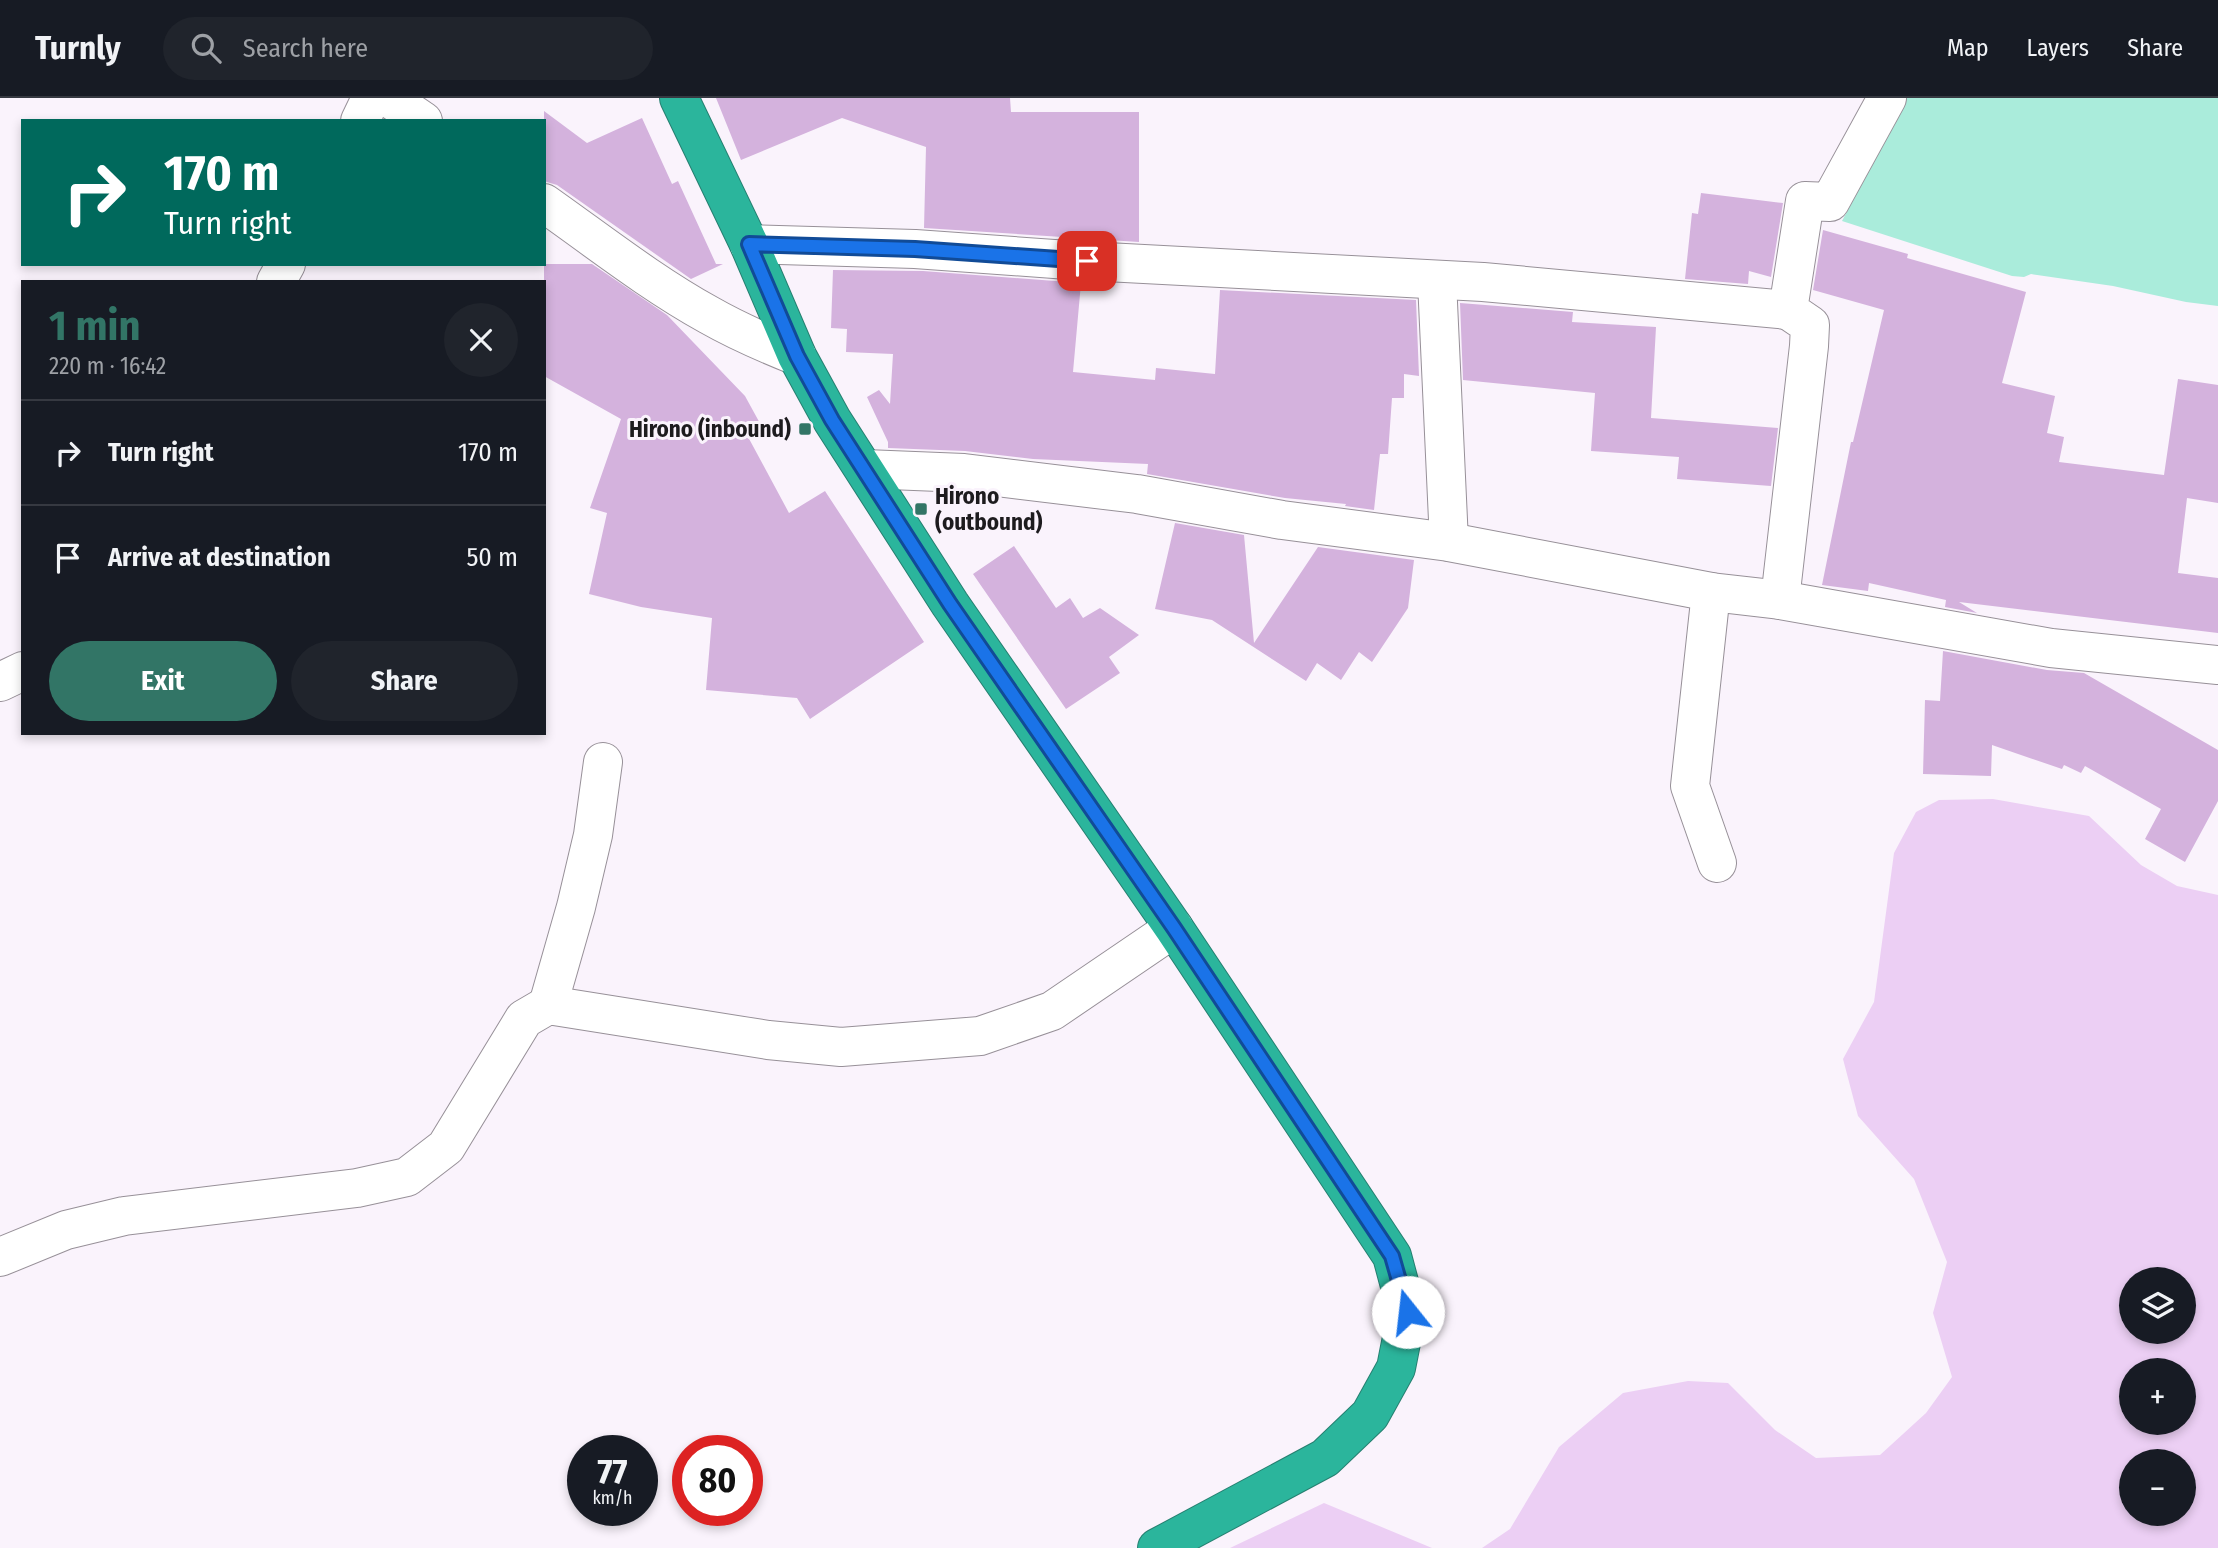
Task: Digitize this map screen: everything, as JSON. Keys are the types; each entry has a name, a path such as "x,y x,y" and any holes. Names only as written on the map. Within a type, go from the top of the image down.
{"highway":[{"path":"679,98 749,244 797,356 832,420 950,604 1174,928 1392,1256 1408,1312 1396,1368 1370,1415 1325,1458 1157,1548"}],"street":[{"path":"361,119 371,98"},
{"path":"389,98 420,119"},
{"path":"1788,310 1805,201 1830,202 1887,98"},
{"path":"546,204 663,287 757,340 797,356"},
{"path":"749,244 915,249 1483,282 1788,310 1810,325 1780,600"},
{"path":"1437,281 1449,542"},
{"path":"864,470 964,473 1137,494 1282,520 1449,542 1711,592 1780,600 2051,648 2218,665"},
{"path":"1711,592 1690,786 1717,863"},
{"path":"0,682 21,672"},
{"path":"548,1005 593,835 603,762"},
{"path":"0,1257 65,1230 124,1216 357,1188 407,1177 446,1147 524,1019 548,1005 755,1038 841,1047 980,1036 1052,1012 1174,928"}],"shaded area":[{"path":"1907,98 2218,98 2218,306 2031,274 2024,277 2012,276 1842,221"},
{"path":"1993,799 2089,816 2141,865 2177,886 2218,895 2218,1548 1482,1548 1510,1529 1559,1447 1623,1393 1688,1381 1728,1383 1775,1430 1816,1458 1880,1455 1926,1413 1952,1377 1933,1313 1947,1262 1914,1179 1858,1116 1843,1059 1874,1002 1894,853 1916,812 1939,800"},
{"path":"1324,1503 1432,1548 1230,1548"}],"building":[{"path":"716,98 1010,98 1011,112 1139,112 1139,242 924,228 926,147 842,118 741,160"},
{"path":"544,111 587,143 642,118 672,184 678,181 716,264 723,264 691,279 557,185 546,182"},
{"path":"1701,193 1783,203 1771,277 1749,271 1748,284 1685,279 1692,213 1698,214"},
{"path":"1823,230 1908,254 1907,258 2026,292 2002,383 2055,396 2047,433 2064,437 2059,462 2164,475 2178,379 2218,385 2218,503 2187,498 2178,573 2218,578 2218,633 1959,602 1977,613 1945,607 1946,600 1869,583 1868,591 1822,585 1851,442 1884,310 1813,290"},
{"path":"546,264 592,264 667,315 745,396 762,427 747,435 789,513 825,491 924,642 810,719 797,698 706,690 712,618 641,607 589,594 607,513 590,508 621,419 546,377"},
{"path":"833,270 923,271 1081,283 1073,372 1155,380 1156,368 1215,374 1220,290 1416,300 1419,376 1404,374 1404,398 1392,398 1388,454 1380,454 1374,510 1147,474 1148,464 888,448 888,442 867,397 879,390 890,404 893,354 846,352 847,329 831,328"},
{"path":"1460,303 1573,312 1572,322 1656,327 1651,418 1778,428 1771,486 1677,479 1679,457 1591,451 1595,393 1463,380"},
{"path":"1175,523 1244,535 1254,643 1318,547 1414,560 1408,608 1372,662 1359,652 1341,680 1317,663 1306,681 1212,620 1155,609"},
{"path":"1014,546 1056,608 1070,598 1083,618 1100,608 1139,635 1109,657 1120,673 1066,709 973,574"},
{"path":"1943,651 2047,670 2084,673 2218,750 2218,801 2185,862 2145,839 2161,809 2085,766 2081,773 2064,765 2062,769 1992,745 1991,776 1923,774 1925,700 1940,701"}],"place":[{"name":"Hirono (inbound)","path":"805,429"},
{"name":"Hirono (outbound)","path":"921,509"}],"route":[{"path":"1087,261 915,249 749,244 797,356 832,420 950,604 1174,928 1392,1256 1408,1312"}]}
